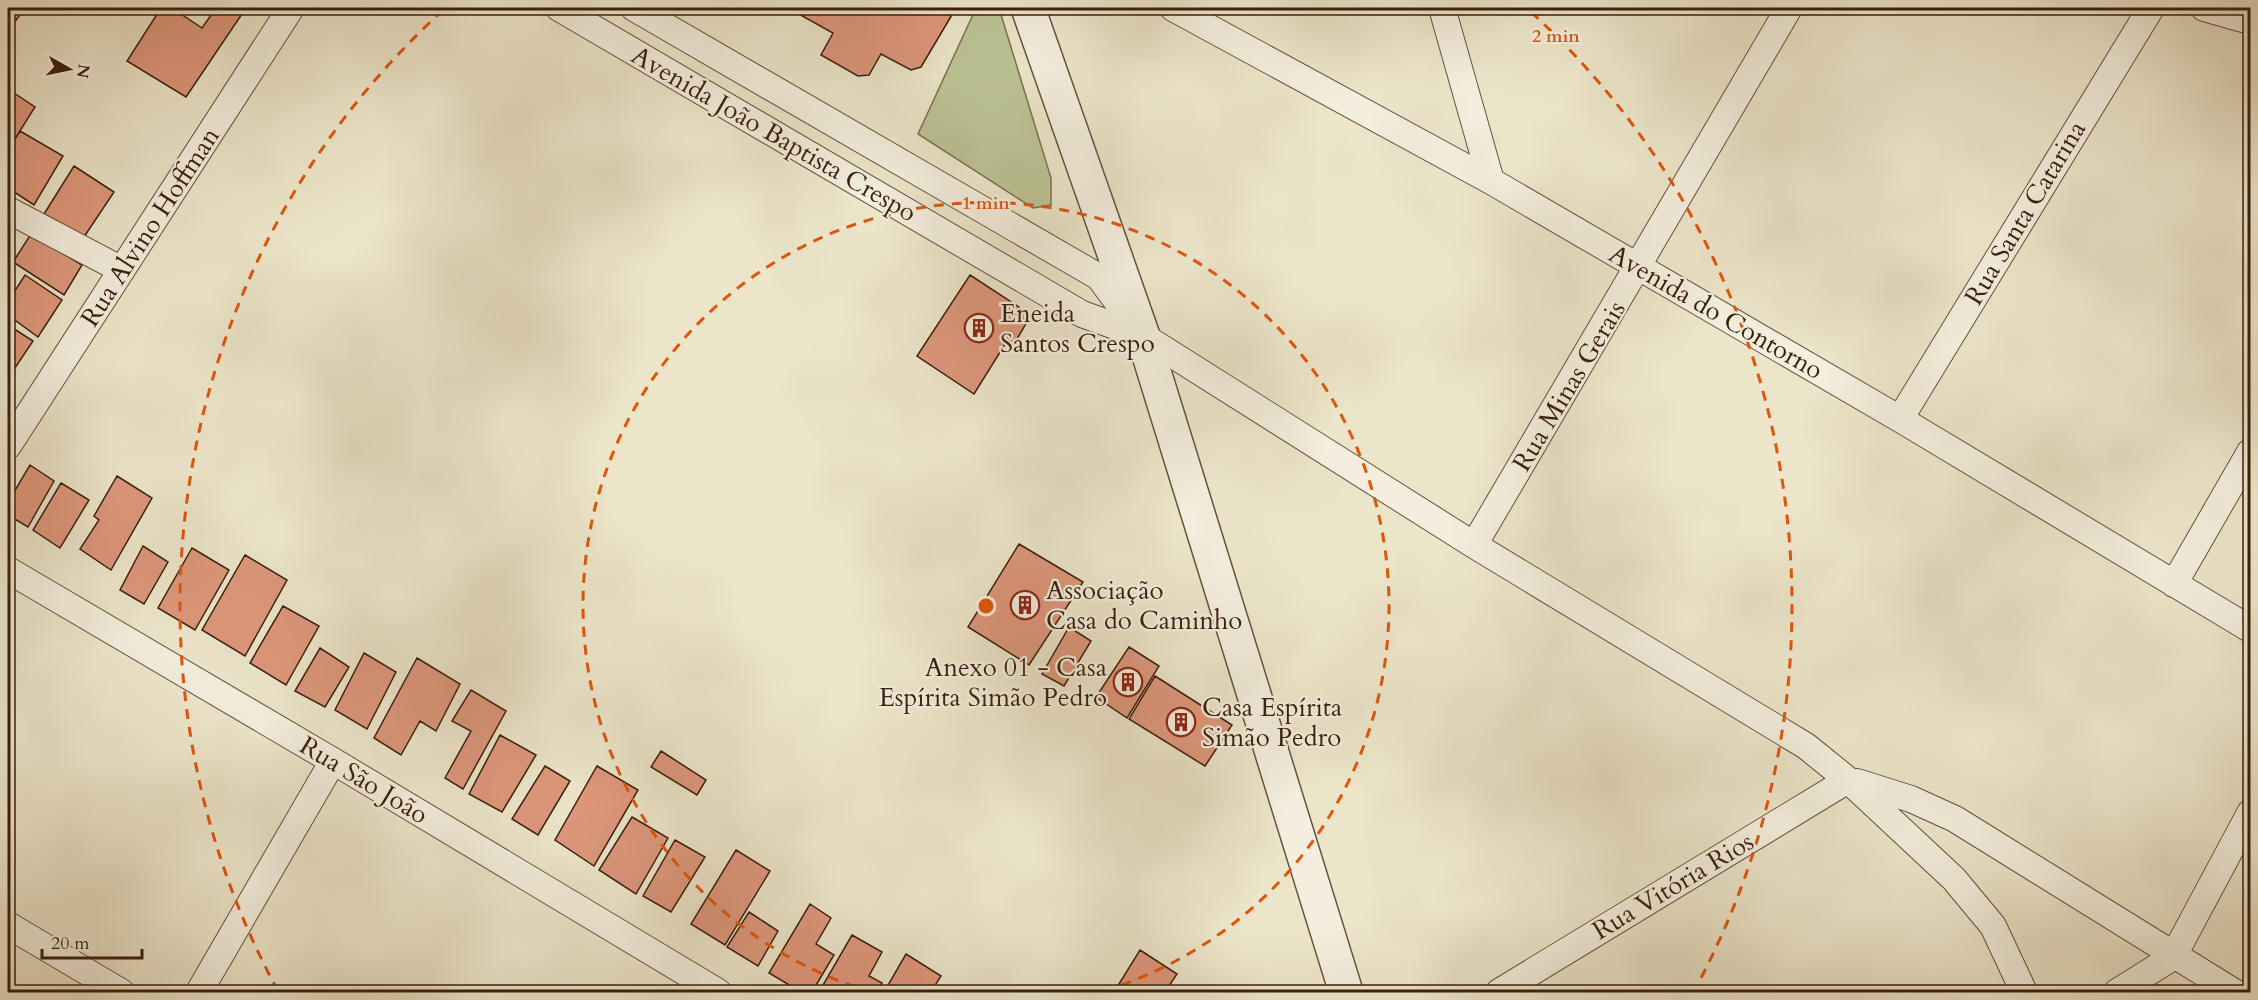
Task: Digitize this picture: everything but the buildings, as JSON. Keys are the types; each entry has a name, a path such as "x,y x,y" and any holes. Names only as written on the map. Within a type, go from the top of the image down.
{"street":[{"name":"Rua Alvino Hoffman","path":"8,446 291,8"},
{"name":"Avenida João Baptista Crespo","path":"559,8 1082,315 1143,336"},
{"name":"Avenida João Baptista Crespo","path":"634,8 1099,277 1143,336"},
{"path":"1028,8 1143,336 1346,993"},
{"name":"Avenida do Contorno","path":"1173,8 1491,181 1900,419 2250,630"},
{"path":"1442,8 1491,181"},
{"name":"Rua Minas Gerais","path":"1474,545 1639,268 1789,8"},
{"name":"Rua Santa Catarina","path":"1900,419 2151,8"},
{"path":"2204,8 2250,21"},
{"path":"8,210 122,270"},
{"path":"1143,336 1474,545 1806,746 1848,780 1954,879 1993,926 2024,993"},
{"path":"2174,584 2250,452"},
{"name":"Rua São João","path":"8,570 333,761 718,993"},
{"path":"199,993 333,761"},
{"path":"1848,780 1911,799 1955,819 2234,993"},
{"name":"Rua Vitória Rios","path":"1499,993 1848,780"},
{"path":"2117,993 2173,957 2250,813"},
{"path":"8,925 121,993"}],"green space":[{"path":"976,8 999,8 1051,178 1051,205 1033,208 918,134"}],"place":[{"name":"Eneida Santos Crespo","path":"979,328"},
{"name":"Associação Casa do Caminho","path":"1025,605"},
{"name":"Anexo 01 - Casa Espírita Simão Pedro","path":"1128,682"},
{"name":"Casa Espírita Simão Pedro","path":"1181,722"}]}
